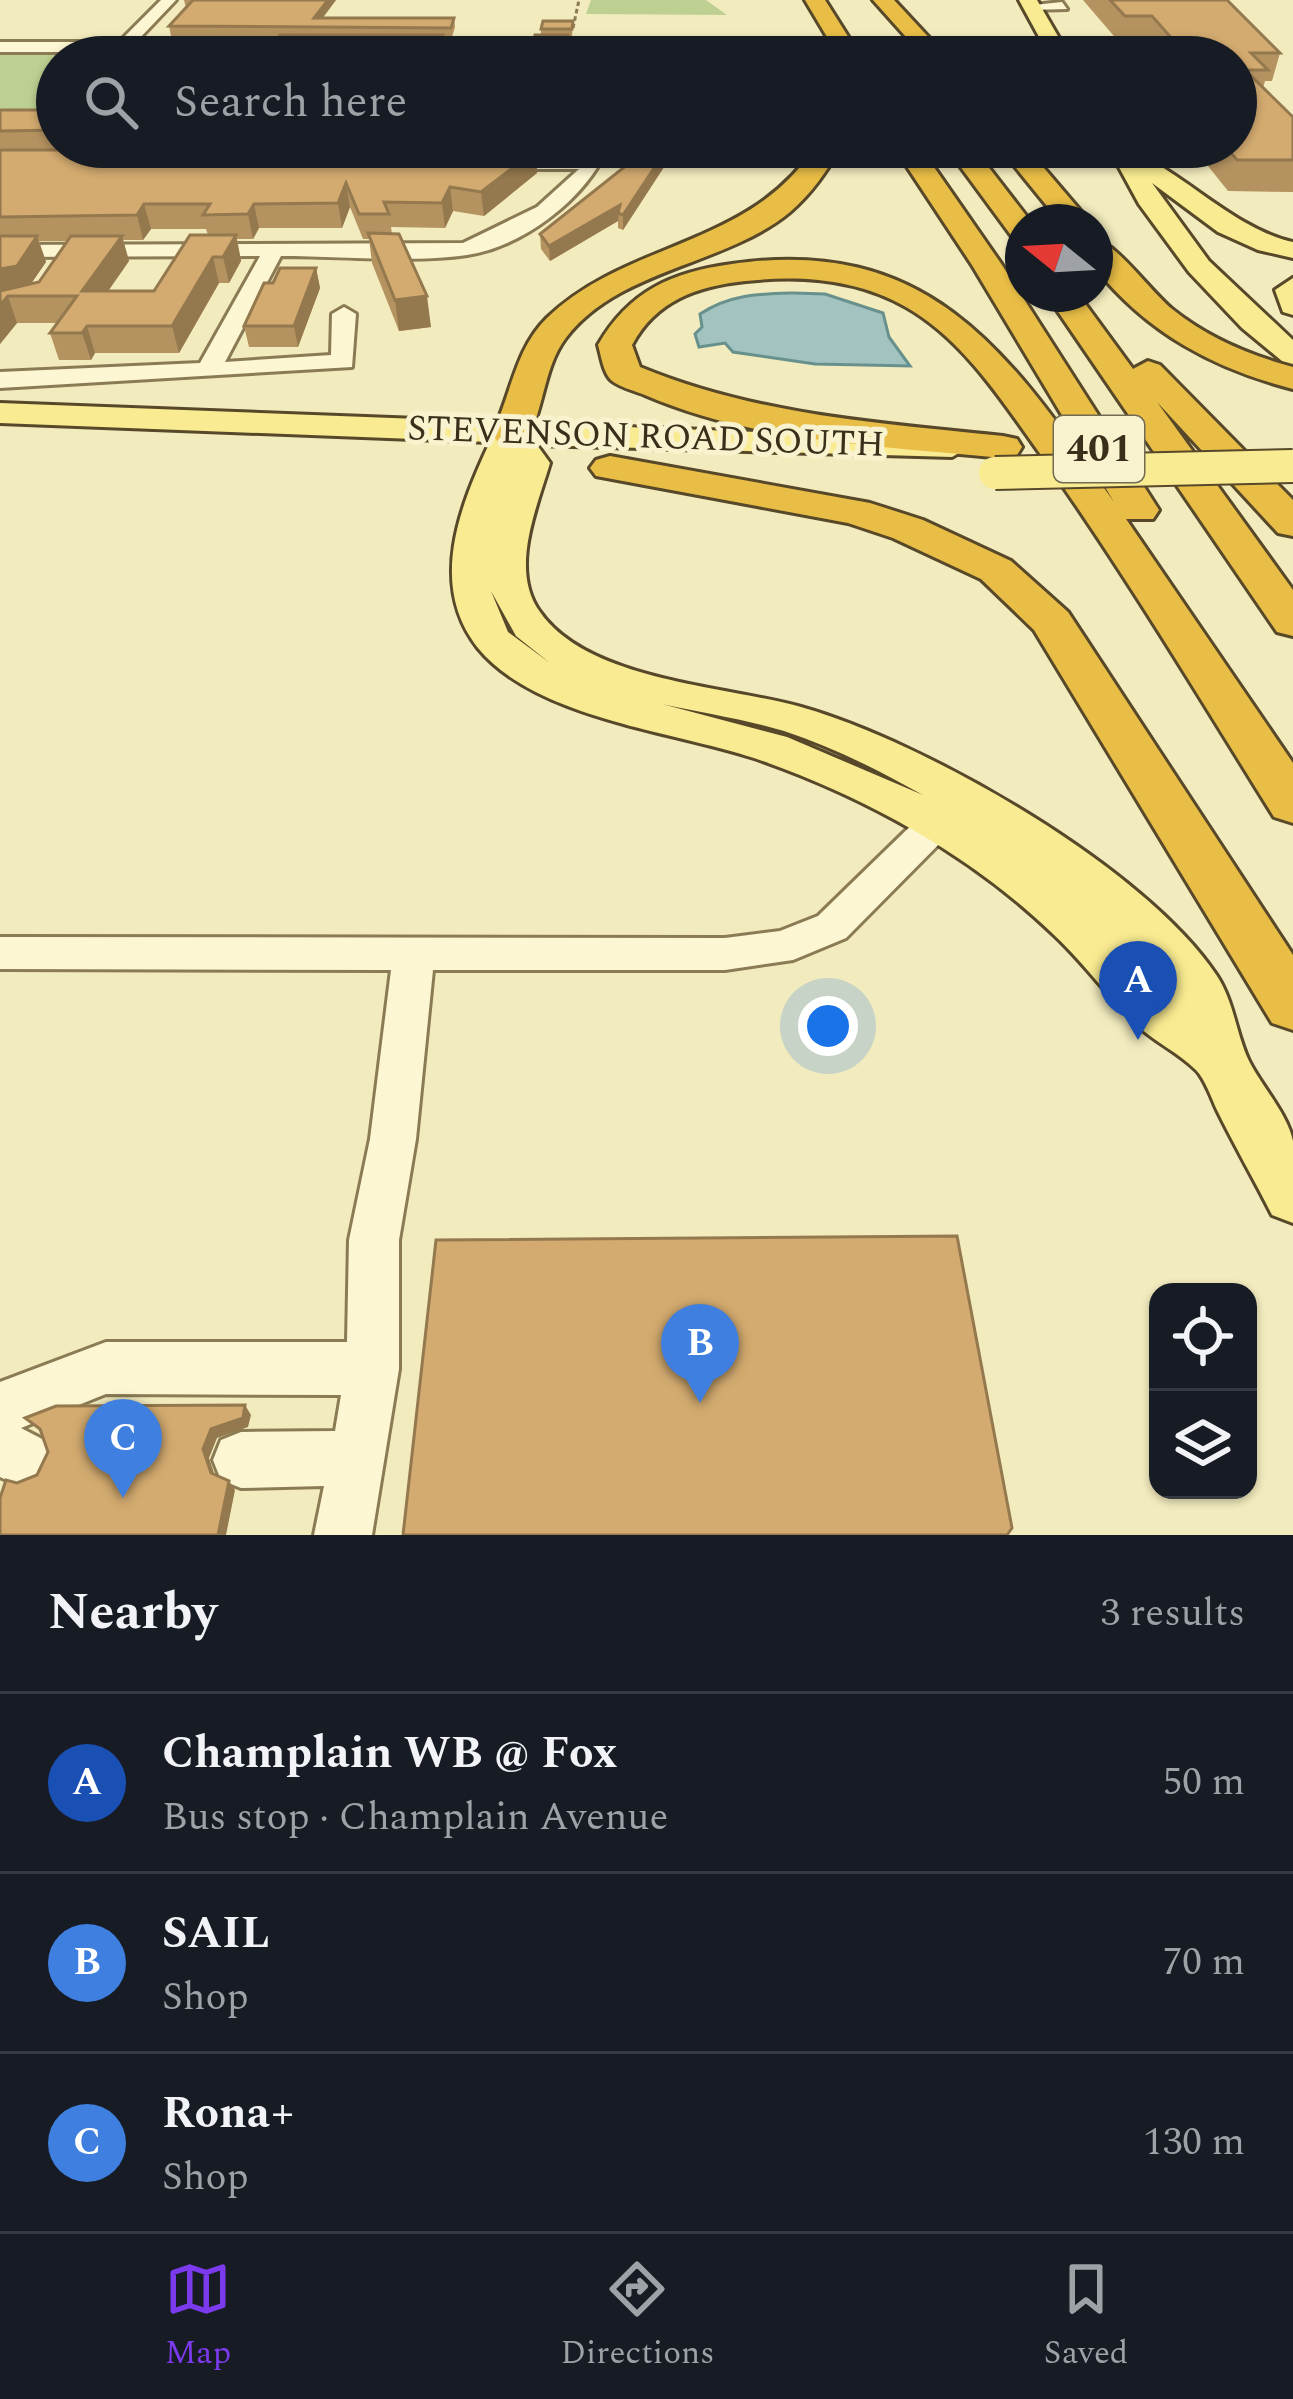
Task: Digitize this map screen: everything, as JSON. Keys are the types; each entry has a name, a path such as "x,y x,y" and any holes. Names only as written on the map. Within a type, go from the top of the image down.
{"highway":[{"path":"883,0 916,36"},
{"path":"802,4 831,36"},
{"path":"514,453 541,347 575,310 786,204 819,168"},
{"name":"401","path":"921,168 1293,750"},
{"path":"975,168 1005,208"},
{"path":"1030,168 1060,204"},
{"path":"999,460 712,408 624,373 615,345 628,317 654,295 700,278 788,267 844,275 903,293 941,316 1016,396 1114,530 1293,804"},
{"path":"1113,270 1137,300 1202,344 1293,378"},
{"name":"401","path":"1075,312 1293,622"},
{"path":"1096,312 1293,524"},
{"path":"610,468 856,512 908,529 996,570 1063,639 1293,1005"}],"main road":[{"path":"1030,3 1048,36"},
{"path":"1133,168 1154,208 1277,313 1293,340"},
{"path":"1147,168 1222,228 1293,256"},
{"path":"1209,258 1293,256"},
{"path":"1209,258 1241,315 1293,355"},
{"path":"1293,286 1289,290 1293,306"},
{"name":"STEVENSON ROAD SOUTH","path":"0,413 239,416 610,468 999,460 1293,437"},
{"name":"STEVENSON ROAD SOUTH","path":"0,437 223,440 514,453 758,446 999,460 1293,466"},
{"path":"514,453 470,554 473,604 494,641 563,690 770,747 863,783 938,822 1064,913 1157,1010 1218,1055"},
{"path":"514,453 506,551 511,596 530,627 592,670 798,720 894,758 969,800 1087,880 1144,927 1200,993 1218,1055 1293,1195"}],"street":[{"path":"134,36 169,0"},
{"path":"1030,3 1062,6"},
{"path":"0,47 36,47"},
{"path":"0,251 63,260 466,249 515,231 559,198 585,168"},
{"path":"210,370 231,316 260,282 273,251"},
{"path":"0,380 343,362 344,314"},
{"path":"0,953 725,954 794,945 846,915 938,822"},
{"path":"343,1535 374,1369 374,1240 393,1138 413,952"},
{"path":"0,1409 106,1368 374,1369"},
{"path":"241,1460 357,1458"}],"green space":[{"path":"591,0 706,0 727,15 586,14"},
{"path":"0,54 36,54 36,125 0,125"}],"water":[{"path":"825,294 883,313 889,337 910,366 815,364 733,352 725,343 699,347 695,334 702,327 700,314 711,307 745,296"}],"building":[{"path":"193,0 328,0 314,18 454,18 451,28 169,26"},
{"path":"1110,0 1227,0 1280,53 1257,53 1257,36 1170,36 1152,16 1125,16"},
{"path":"543,21 573,21 572,29 541,29"},
{"path":"280,35 443,35 443,36"},
{"path":"1257,82 1293,117 1293,160 1257,160"},
{"path":"0,110 36,110 36,130 0,131"},
{"path":"0,150 36,150 36,168 512,168 481,192 450,187 442,203 384,202 389,214 359,214 346,183 338,203 254,204 248,214 203,215 210,204 144,204 137,215 0,217"},
{"path":"623,168 654,168 623,215 618,213 620,205 549,246 540,234"},
{"path":"368,233 399,234 427,296 395,300"},
{"path":"190,235 236,235 223,257 213,257 172,326 87,326 82,333 50,333 77,296 8,296 0,305 0,291 39,282 71,236 122,236 82,291 154,291"},
{"path":"0,236 37,236 17,266 0,269"},
{"path":"280,268 316,268 294,326 244,326 264,283 273,283"},
{"path":"957,1236 1012,1528 1007,1535 403,1535 436,1240"},
{"path":"245,1405 243,1418 211,1429 203,1449 211,1473 229,1481 218,1535 0,1535 0,1498 6,1480 17,1483 37,1475 48,1452 40,1429 25,1418 56,1406"}],"place":[{"name":"Champlain WB @ Fox","path":"1138,1040"},
{"name":"SAIL","path":"700,1403"},
{"name":"Rona+","path":"123,1498"}]}
